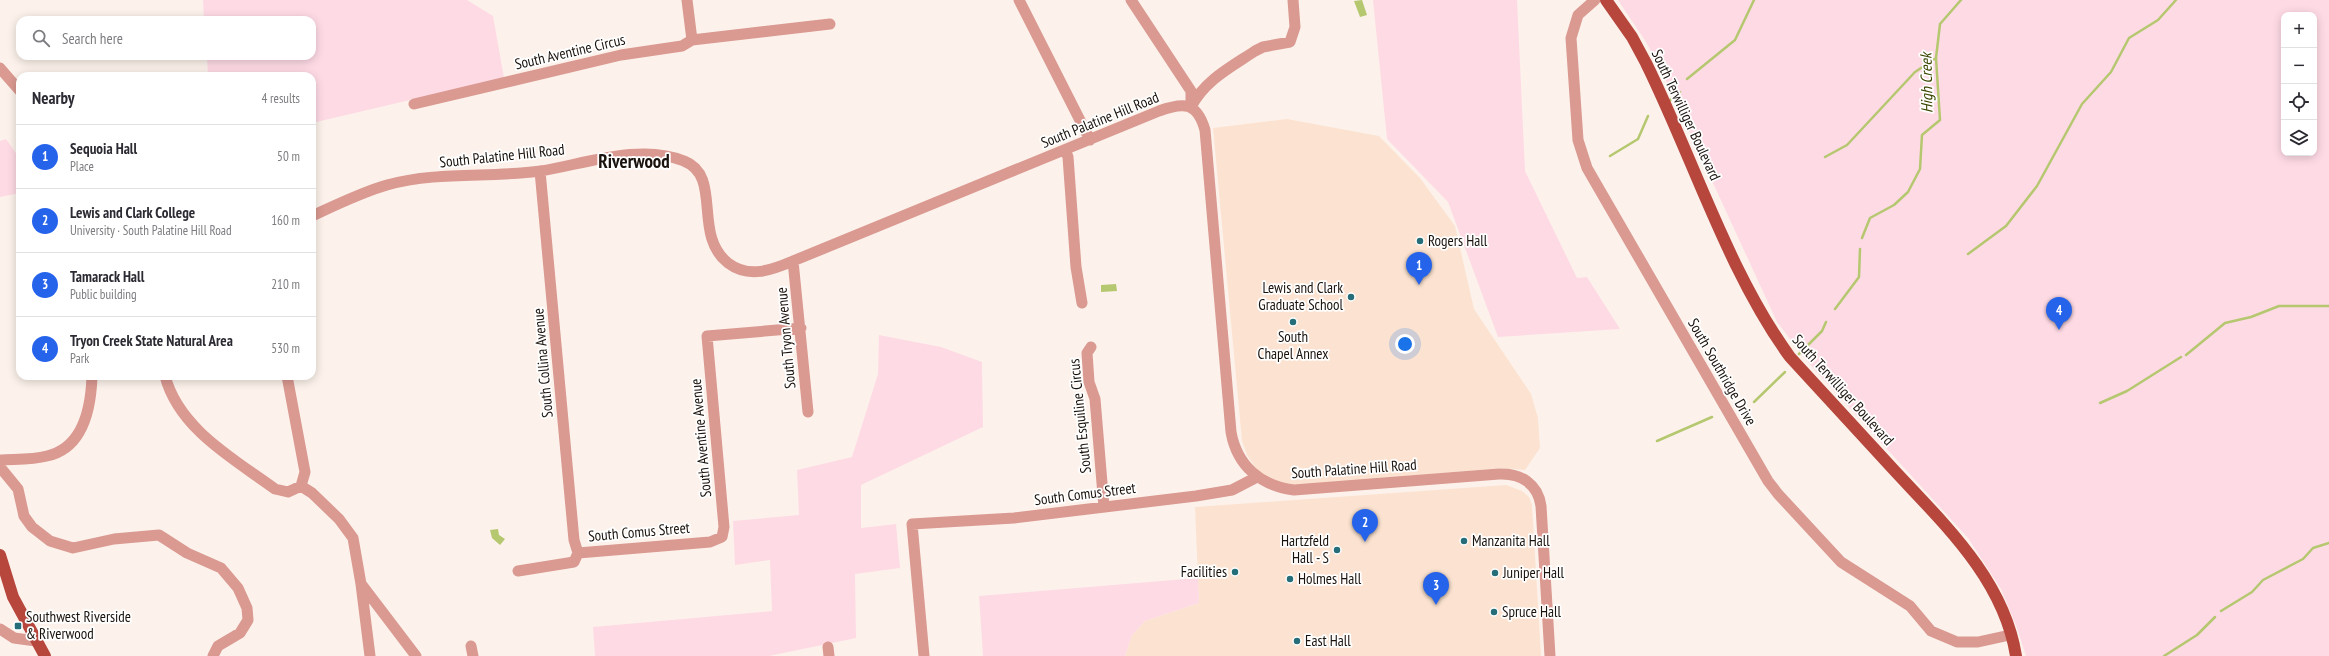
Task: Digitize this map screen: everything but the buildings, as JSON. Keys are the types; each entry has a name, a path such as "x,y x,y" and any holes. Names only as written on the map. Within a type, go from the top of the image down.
{"main road":[{"name":"South Terwilliger Boulevard","path":"1606,0 1625,27 1646,63 1722,234 1769,327 1790,357 1958,539 1992,590 2010,635 2016,656"},
{"path":"0,555 13,597 45,656"}],"street":[{"path":"687,0 692,40"},
{"path":"1019,0 1090,140"},
{"path":"1131,0 1191,92 1191,107"},
{"path":"1191,107 1198,94 1207,84 1256,51 1263,47 1290,42 1295,27 1293,0"},
{"name":"South Southridge Drive","path":"1595,0 1578,15 1571,38 1579,150 1587,168 1768,481 1841,562 1910,606 1931,632 1947,640 1962,642 1978,642 2010,635"},
{"name":"South Aventine Circus","path":"414,104 626,54 682,46 692,40 830,24"},
{"path":"0,68 16,86"},
{"name":"South Palatine Hill Road","path":"316,214 379,188 401,182 454,176 540,171 629,156 661,156 684,161 695,167 702,176 706,196 710,238 724,260 734,267 753,272 773,269 1169,107 1182,105 1191,107 1199,114 1205,130 1231,432 1237,450 1246,466 1257,477 1273,486 1302,490 1499,474 1513,474 1528,481 1538,494 1541,506 1550,656"},
{"path":"1065,150 1068,157 1076,267 1082,303"},
{"name":"South Collina Avenue","path":"540,171 574,540 578,553"},
{"name":"South Tryon Avenue","path":"793,261 801,328 808,412"},
{"name":"South Aventine Avenue","path":"722,537 724,527 706,336 801,328"},
{"name":"South Esquiline Circus","path":"1092,347 1087,351 1087,360 1089,382 1095,399 1104,507"},
{"path":"0,460 45,457 68,446 78,435 87,414 91,380"},
{"path":"166,380 172,395 184,414 206,438 275,489 288,492 301,486 304,481 305,468 288,380"},
{"path":"0,467 18,489 24,516 32,527 50,541 73,548 114,539 159,535 187,553 221,568 238,588 247,608 248,620 240,633 218,646 213,656"},
{"name":"South Comus Street","path":"924,656 912,524 1014,518 1226,492 1257,477"},
{"path":"301,486 312,493 339,519 353,538 361,584 370,656"},
{"name":"South Comus Street","path":"518,571 574,562 578,553 710,542 722,537"},
{"path":"361,584 416,656"},
{"path":"0,629 18,639 36,641"}],"shaded area":[{"path":"203,0 467,0 493,16 504,78 316,122 316,72 208,72 207,60 316,60 316,16 204,16"},
{"path":"1362,0 1367,15 1360,17 1354,1"},
{"path":"1373,0 1517,0 1525,171 1577,278 1587,277 1620,329 1498,337 1448,202 1387,139"},
{"path":"1618,0 2329,0 2329,656 2026,656 2017,628 2001,589 1968,538 1806,360 1777,322 1661,70 1646,42"},
{"name":"Lewis and Clark Graduate School","path":"1287,119 1379,136 1420,178 1455,226 1474,309 1531,394 1538,418 1540,448 1525,470 1503,468 1298,485 1283,484 1270,480 1257,470 1247,455 1242,441 1213,128"},
{"path":"6,139 16,153 16,194 0,197 0,141"},
{"path":"1116,284 1117,291 1101,292 1101,285"},
{"path":"879,335 941,347 982,362 983,427 861,485 861,528 896,524 900,568 855,574 856,638 769,656 595,656 593,627 772,611 770,560 735,565 733,521 799,515 797,470 852,457 878,374"},
{"path":"1506,485 1522,491 1529,497 1532,505 1541,656 1125,656 1132,635 1145,621 1199,603 1195,507"},
{"path":"498,529 499,535 505,539 500,545 492,538 490,530"},
{"path":"1198,578 1199,603 1145,621 1132,635 1125,656 983,656 979,596"}],"waterway":[{"path":"1687,79 1735,40 1754,0"},
{"name":"High Creek","path":"1862,238 1870,218 1894,205 1908,192 1920,169 1922,135 1940,120 1936,58 1940,24 1961,0"},
{"path":"1968,254 2006,226 2037,186 2082,104 2111,72 2129,38 2158,20 2176,0"},
{"path":"1825,157 1847,145 1915,72 1936,58"},
{"path":"1669,101 1680,92"},
{"path":"1610,156 1638,139 1648,116"},
{"path":"1835,309 1859,277 1860,249"},
{"path":"2186,355 2225,323 2251,317 2279,306 2329,306"},
{"path":"1799,354 1822,331 1826,322"},
{"path":"2100,403 2127,391 2181,357"},
{"path":"1754,402 1785,372"},
{"path":"1657,441 1712,417"},
{"path":"2221,611 2252,592 2263,580 2303,559 2313,548 2329,543"},
{"path":"2164,656 2197,635 2215,617"}],"place":[{"name":"Rogers Hall","path":"1420,241"},
{"name":"Sequoia Hall","path":"1419,285"},
{"name":"Lewis and Clark Graduate School","path":"1351,297"},
{"name":"South Chapel Annex","path":"1293,322"},
{"name":"Tryon Creek State Natural Area","path":"2059,330"},
{"name":"Manzanita Hall","path":"1464,541"},
{"name":"Lewis and Clark College","path":"1365,542"},
{"name":"Hartzfeld Hall - S","path":"1337,550"},
{"name":"Facilities","path":"1235,572"},
{"name":"Juniper Hall","path":"1495,573"},
{"name":"Holmes Hall","path":"1290,579"},
{"name":"Tamarack Hall","path":"1436,605"},
{"name":"Spruce Hall","path":"1494,612"},
{"name":"Southwest Riverside & Riverwood","path":"18,626"},
{"name":"East Hall","path":"1297,641"}],"district":[{"name":"Riverwood","path":"634,161"}]}
